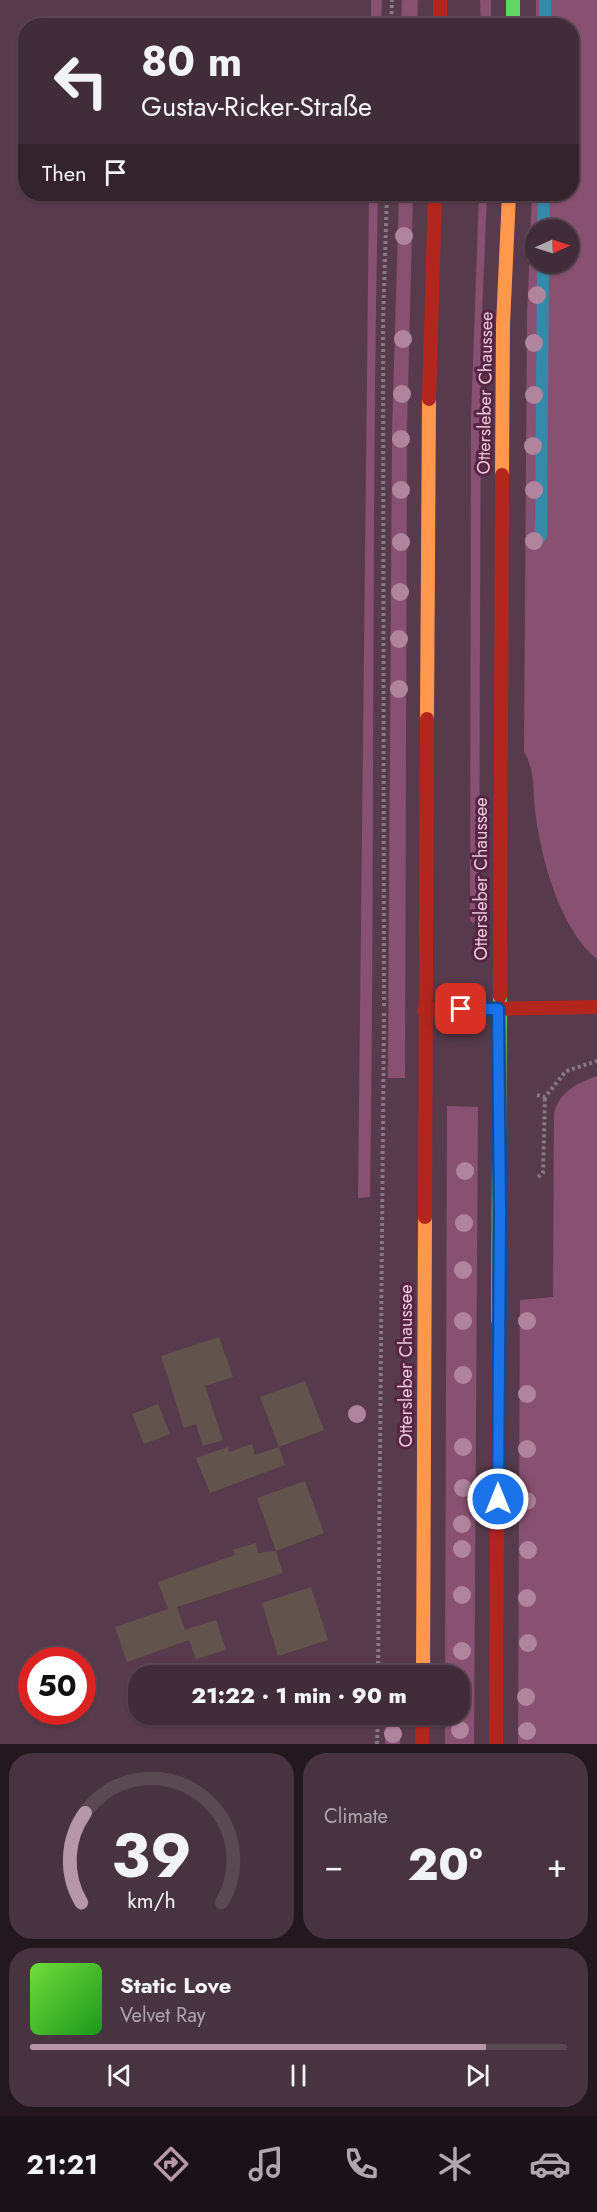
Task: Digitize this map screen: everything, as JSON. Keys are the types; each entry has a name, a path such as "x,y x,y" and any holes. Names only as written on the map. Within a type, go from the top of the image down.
{"main road":[{"path":"440,0 440,18"},
{"path":"513,0 513,18"},
{"name":"Ottersleber Chaussee","path":"423,1665 424,1010 429,352 435,201"},
{"name":"Ottersleber Chaussee","path":"496,1744 503,325 509,201"},
{"path":"424,1010 597,1007"},
{"path":"422,1744 423,1725"}],"path":[{"path":"391,18 392,0"},
{"path":"378,1665 384,1092 383,322 387,201"},
{"path":"530,1183 543,1173 544,1097 566,1071 597,1060"},
{"path":"529,1094 544,1097"},
{"path":"377,1744 378,1725"}],"shaded area":[{"path":"371,0 382,0 381,18 371,18"},
{"path":"402,0 418,0 417,18 401,18"},
{"path":"480,0 491,0 491,18 481,18"},
{"path":"536,0 597,0 597,959 572,930 554,891 538,829 532,773 524,752 529,273 579,273 579,219 531,219 532,201 579,201 579,18 536,18"},
{"path":"369,201 378,201 374,445 370,1197 358,1198"},
{"path":"399,201 413,201 407,428 405,1078 388,1078 392,432"},
{"path":"479,201 487,201 481,337 479,920 473,923 470,921 471,417"},
{"path":"597,1076 597,1744 518,1744 520,1300 553,1297 554,1114 556,1106 570,1089"},
{"path":"447,1106 478,1107 474,1744 445,1744 445,1725 470,1725 470,1665 445,1665"},
{"path":"385,1725 400,1725 400,1744 385,1744"}],"building":[{"path":"219,1337 233,1377 205,1386 223,1440 203,1446 196,1424 184,1428 161,1356"},
{"path":"305,1381 324,1430 279,1447 260,1397"},
{"path":"158,1404 170,1434 144,1444 132,1414"},
{"path":"252,1444 255,1455 279,1447 285,1465 210,1493 196,1458 228,1447 229,1452"},
{"path":"305,1481 324,1533 276,1551 257,1498"},
{"path":"256,1543 258,1553 276,1551 283,1573 177,1607 185,1630 216,1620 226,1650 196,1659 189,1640 127,1662 115,1627 168,1609 158,1582 235,1555 233,1550"},
{"path":"311,1587 328,1640 278,1656 262,1603"}],"waterway":[{"path":"545,0 545,18"},
{"path":"543,219 544,201"},
{"path":"541,536 543,273"}],"traffic: fast":[{"path":"513,0 513,18"},
{"path":"498,1325 500,996"}],"traffic: slow":[{"path":"502,475 503,325 509,201"},
{"path":"427,719 429,399"},
{"path":"423,1665 425,1217"}],"traffic: jam":[{"path":"440,0 440,18"},
{"path":"429,399 435,201"},
{"path":"500,996 502,475"},
{"path":"425,1217 427,719"},
{"path":"424,1010 597,1007"},
{"path":"496,1744 498,1325"},
{"path":"422,1744 423,1725"}],"route":[{"path":"461,1009 498,1009 500,1212 498,1499"}]}
